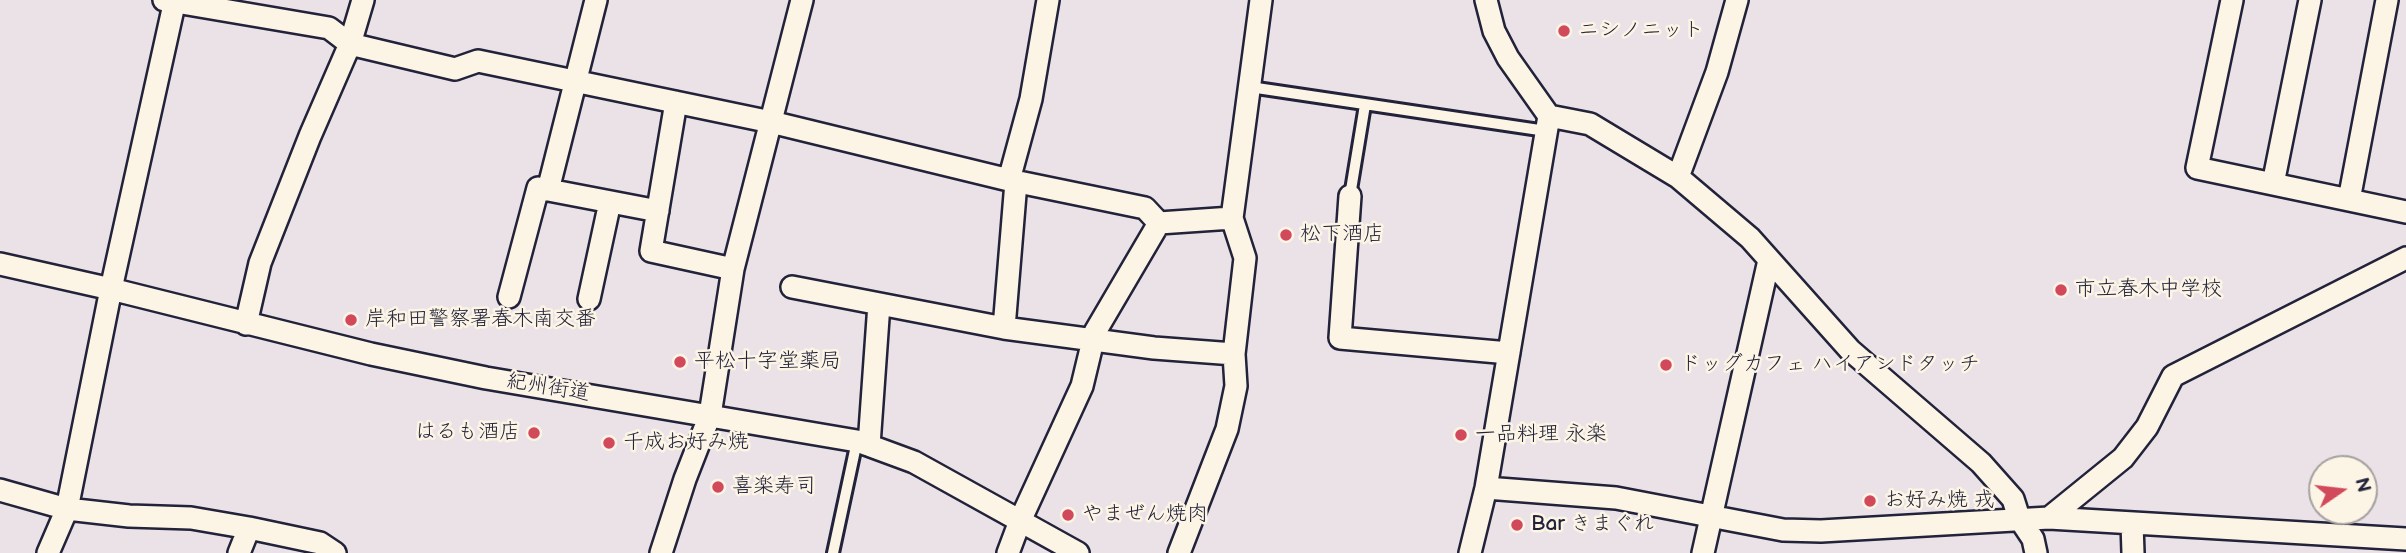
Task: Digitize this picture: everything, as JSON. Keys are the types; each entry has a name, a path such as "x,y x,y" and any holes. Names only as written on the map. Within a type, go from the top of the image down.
{"street":[{"path":"164,0 329,28 349,44 455,69 478,61 771,122 1012,181 1145,208 1159,223"},
{"path":"48,553 67,509 111,289 175,0"},
{"path":"246,324 260,263 349,44 363,0"},
{"path":"548,190 596,0"},
{"path":"661,553 685,478 710,415 733,269 802,0"},
{"path":"1004,328 1012,181 1031,99 1048,0"},
{"path":"1179,553 1227,429 1236,386 1234,354 1245,258 1232,218 1261,0"},
{"path":"1470,553 1486,488 1548,124 1494,31 1486,0"},
{"path":"1678,177 1717,72 1737,0"},
{"path":"2232,0 2197,168 2406,212"},
{"path":"2273,184 2310,0"},
{"path":"2349,200 2387,0"},
{"path":"2396,0 2406,2"},
{"path":"676,102 651,251 733,269"},
{"path":"1548,124 1590,124 1678,177 1750,238 1850,349 1981,463 2013,499 2019,519 2033,539 2036,553"},
{"path":"509,298 538,188 658,211"},
{"path":"1350,196 1340,338 1509,353"},
{"path":"589,299 610,202"},
{"path":"1159,223 1232,218"},
{"path":"1008,553 1020,521 1083,386 1092,339 1159,223"},
{"path":"2049,518 2123,458 2147,427 2173,376 2406,258"},
{"path":"1703,553 1769,260"},
{"name":"紀州街道","path":"0,264 371,354 486,378 863,443 914,462 1078,553"},
{"path":"792,287 1004,328 1154,348 1234,354"},
{"path":"863,443 879,304"},
{"path":"1486,488 1616,498 1783,530 1821,531 2049,518 2406,539"},
{"path":"0,491 67,509 129,516 191,518 250,528 320,543 335,553"},
{"path":"2132,523 2133,553"},
{"path":"239,553 250,528"}],"lane":[{"path":"1250,87 1365,105 1548,124"},
{"path":"1350,196 1365,105"},
{"path":"833,553 863,443"}],"place":[{"name":"ニシノニット","path":"1564,31"},
{"name":"松下酒店","path":"1286,235"},
{"name":"市立春木中学校","path":"2061,290"},
{"name":"岸和田警察署春木南交番","path":"351,320"},
{"name":"平松十字堂薬局","path":"680,362"},
{"name":"ドッグカフェ ハイアンドタッチ","path":"1666,365"},
{"name":"はるも酒店","path":"534,433"},
{"name":"一品料理 永楽","path":"1461,435"},
{"name":"千成お好み焼","path":"609,443"},
{"name":"喜楽寿司","path":"718,487"},
{"name":"お好み焼 戎","path":"1870,501"},
{"name":"やまぜん焼肉","path":"1068,515"},
{"name":"Bar きまぐれ","path":"1517,525"}]}
